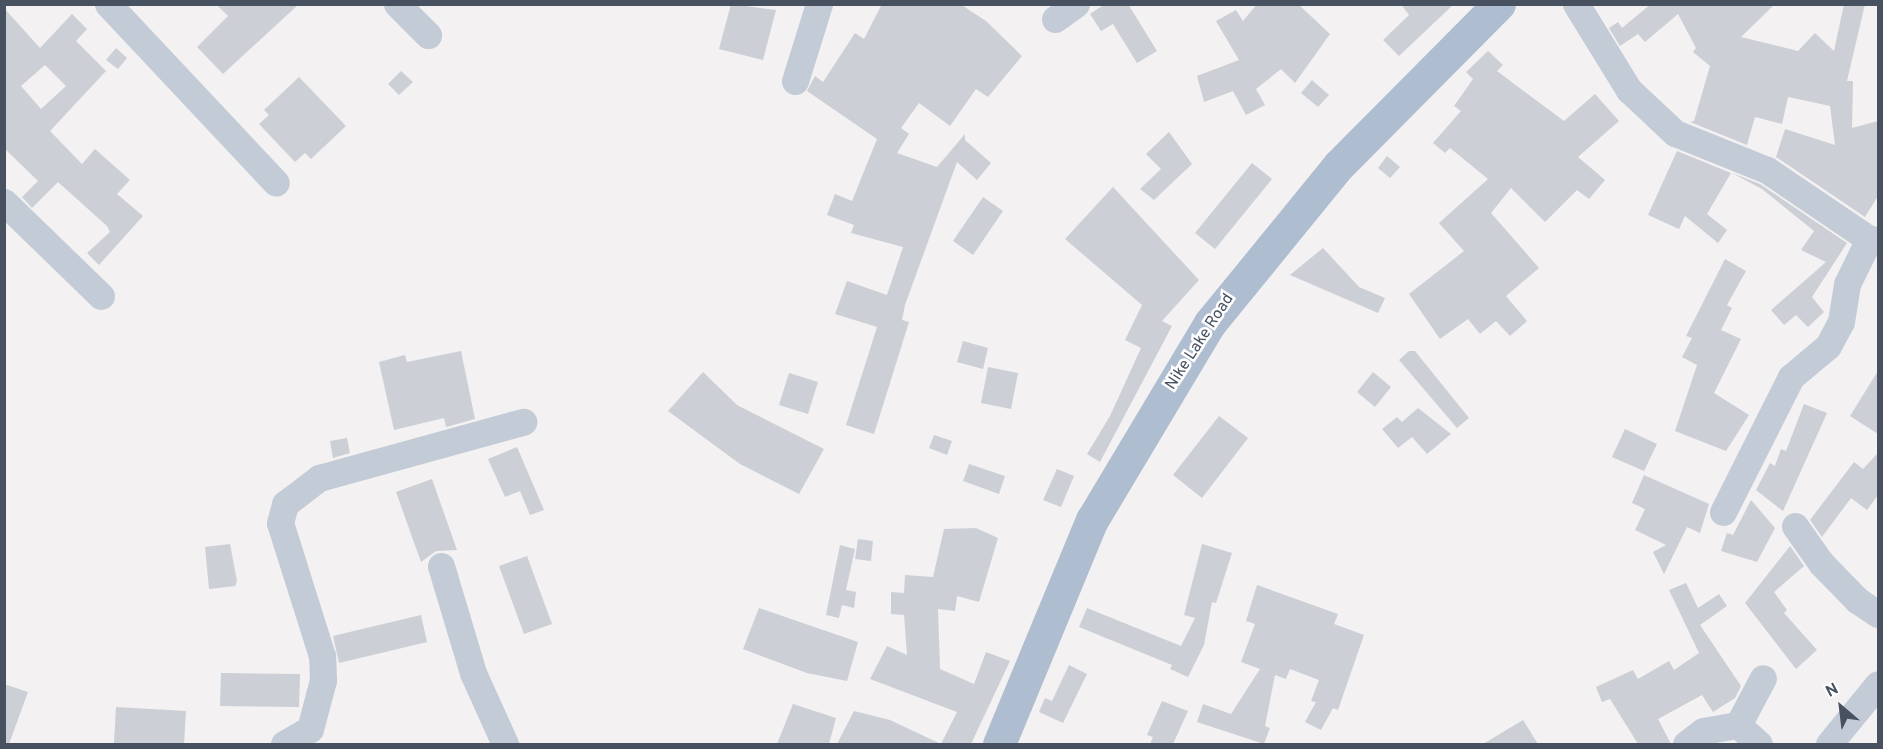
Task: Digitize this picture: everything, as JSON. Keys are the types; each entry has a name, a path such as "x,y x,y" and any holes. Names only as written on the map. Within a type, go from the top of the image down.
{"main road":[{"name":"Nike Lake Road","path":"999,744 1092,520 1210,323 1339,165 1499,4"}],"street":[{"path":"108,4 276,183"},
{"path":"397,4 428,35"},
{"path":"795,81 819,4"},
{"path":"1576,4 1629,90 1675,133 1767,170 1874,240 1847,284 1841,322 1828,346 1791,377 1724,512"},
{"path":"4,201 101,296"},
{"path":"284,744 310,729 323,680 322,656 280,523 285,504 319,478 523,422"},
{"path":"1795,526 1821,563 1857,600 1878,614"},
{"path":"441,566 473,673 505,744"},
{"path":"1738,725 1763,678"},
{"path":"1829,744 1878,684"},
{"path":"1686,744 1703,731 1738,725"},
{"path":"1738,725 1759,744"}],"building":[{"path":"216,4 299,4 223,74 197,47 228,16"},
{"path":"731,4 776,10 763,60 719,49"},
{"path":"882,4 960,4 986,21 1022,56 988,97 976,89 950,126 919,103 901,128 909,134 897,153 937,167 965,134 965,140 991,163 977,180 957,162 905,305 902,320 909,322 874,434 846,425 877,327 835,314 847,281 887,295 903,247 851,233 854,225 827,215 835,194 852,201 877,139 807,91 815,76 823,82 855,33 864,39"},
{"path":"1105,4 1128,4 1157,51 1137,63 1113,24 1101,31 1090,14"},
{"path":"1257,4 1298,4 1330,34 1295,83 1281,69 1256,89 1265,105 1246,115 1233,91 1204,102 1197,76 1239,60 1216,21 1236,10 1243,21"},
{"path":"1401,4 1454,4 1399,56 1383,40 1409,15"},
{"path":"1651,4 1775,4 1741,37 1798,51 1815,33 1834,51 1844,4 1865,4 1847,81 1853,81 1852,128 1878,121 1878,196 1865,217 1776,157 1785,129 1835,145 1830,106 1788,97 1782,124 1755,117 1747,145 1690,122 1694,121 1710,66 1693,52 1696,48 1678,14 1645,42 1638,34 1620,46 1609,28 1618,22 1622,28"},
{"path":"4,8 40,48 72,14 87,29 76,41 106,71 50,131 82,164 95,149 130,180 117,194 143,216 99,265 87,253 110,232 107,226 58,182 32,208 22,197 38,181 4,148","holes":["45,65 66,86 41,109 21,86"]},
{"path":"116,48 127,58 118,69 106,60"},
{"path":"1488,51 1503,65 1497,71 1564,121 1595,94 1619,121 1578,157 1605,180 1589,199 1577,190 1545,222 1511,188 1491,213 1539,268 1506,296 1527,321 1510,336 1496,321 1480,334 1468,319 1440,339 1409,294 1464,251 1439,223 1488,179 1450,148 1445,153 1433,143 1461,111 1454,106 1473,79 1466,72"},
{"path":"401,71 413,82 399,95 388,84"},
{"path":"299,77 346,126 311,159 305,153 295,162 259,124 269,115 264,110"},
{"path":"1312,80 1329,95 1318,107 1301,93"},
{"path":"1169,132 1192,164 1154,200 1140,189 1161,169 1146,154"},
{"path":"1677,151 1731,173 1707,214 1727,230 1718,243 1685,216 1679,229 1648,215"},
{"path":"1387,156 1400,167 1390,178 1378,168"},
{"path":"1252,163 1272,179 1215,249 1195,233"},
{"path":"1732,173 1760,184 1847,243 1812,297 1824,312 1808,327 1796,315 1784,325 1771,310 1826,262 1801,250 1814,231 1762,189"},
{"path":"1113,187 1199,280 1162,321 1172,326 1100,462 1087,454 1110,416 1141,348 1125,340 1142,305 1065,239"},
{"path":"983,197 1003,211 973,255 953,241"},
{"path":"1323,248 1359,287 1385,298 1378,313 1290,275"},
{"path":"1725,259 1746,271 1727,305 1732,308 1721,330 1741,339 1714,393 1749,415 1726,451 1675,431 1697,365 1682,357 1692,338 1686,336"},
{"path":"963,341 988,348 983,369 957,362"},
{"path":"461,351 475,419 446,427 444,418 394,430 379,362 405,355 407,362"},
{"path":"1409,351 1415,351 1469,418 1457,428 1399,360"},
{"path":"988,367 1018,373 1011,409 981,403"},
{"path":"1878,371 1878,434 1850,416"},
{"path":"703,372 737,405 824,449 799,494 740,464 668,411"},
{"path":"1373,372 1391,387 1375,407 1357,392"},
{"path":"789,373 818,382 808,414 779,405"},
{"path":"1804,404 1827,413 1783,511 1756,490 1770,463 1775,466 1781,449 1786,451"},
{"path":"1418,408 1451,434 1427,454 1412,437 1398,448 1382,429 1397,417 1402,422"},
{"path":"1219,416 1248,438 1202,498 1173,475"},
{"path":"1625,429 1657,444 1644,471 1612,457"},
{"path":"934,435 952,441 947,455 929,448"},
{"path":"347,438 350,453 333,458 330,441"},
{"path":"517,447 544,510 530,515 520,491 505,497 488,459"},
{"path":"1878,453 1878,495 1867,510 1851,498 1822,537 1810,520 1854,462 1863,469"},
{"path":"969,464 1005,476 999,494 963,481"},
{"path":"1057,469 1074,476 1061,507 1043,500"},
{"path":"1644,475 1709,504 1700,533 1687,527 1664,574 1653,552 1666,545 1635,530 1645,509 1632,503"},
{"path":"432,479 457,550 436,551 421,562 396,492"},
{"path":"1751,500 1775,528 1757,562 1721,551 1727,533 1733,535"},
{"path":"976,528 998,538 979,602 957,596 955,611 938,609 940,669 974,684 986,652 1010,661 971,744 941,744 957,712 870,679 887,646 907,655 904,615 891,614 891,592 904,593 905,575 933,577 944,529"},
{"path":"858,539 873,541 871,561 855,559"},
{"path":"230,544 237,581 235,586 209,589 205,547"},
{"path":"1202,544 1232,553 1216,603 1212,602 1204,645 1188,677 1170,669 1172,665 1079,627 1087,608 1181,646 1195,618 1184,615"},
{"path":"840,545 855,549 846,590 856,592 854,608 842,605 839,618 826,615"},
{"path":"1790,546 1804,566 1774,592 1787,610 1784,613 1817,650 1796,669 1745,603"},
{"path":"527,556 552,624 524,634 499,566"},
{"path":"1686,583 1698,608 1719,594 1727,606 1700,625 1741,686 1735,698 1713,712 1702,695 1658,719 1671,744 1638,744 1610,699 1602,702 1596,687 1633,670 1638,679 1669,661 1674,670 1699,653 1669,590"},
{"path":"1257,585 1338,614 1334,624 1364,635 1338,710 1333,708 1321,730 1305,722 1316,702 1311,701 1319,680 1290,669 1286,679 1275,675 1265,726 1270,728 1264,744 1197,722 1203,704 1231,714 1260,669 1241,662 1255,624 1246,621"},
{"path":"759,608 858,642 847,681 807,673 743,649"},
{"path":"421,615 427,642 339,663 333,636"},
{"path":"1069,665 1087,674 1063,723 1039,712 1045,698 1052,701"},
{"path":"221,673 300,674 299,707 220,706"},
{"path":"4,684 28,692 9,744 4,744"},
{"path":"1162,701 1188,711 1173,744 1150,744 1153,737 1147,735"},
{"path":"793,704 836,718 829,744 777,744"},
{"path":"116,707 186,711 184,744 114,743"},
{"path":"854,711 890,720 941,744 837,744"},
{"path":"1523,720 1538,744 1483,744"}]}
